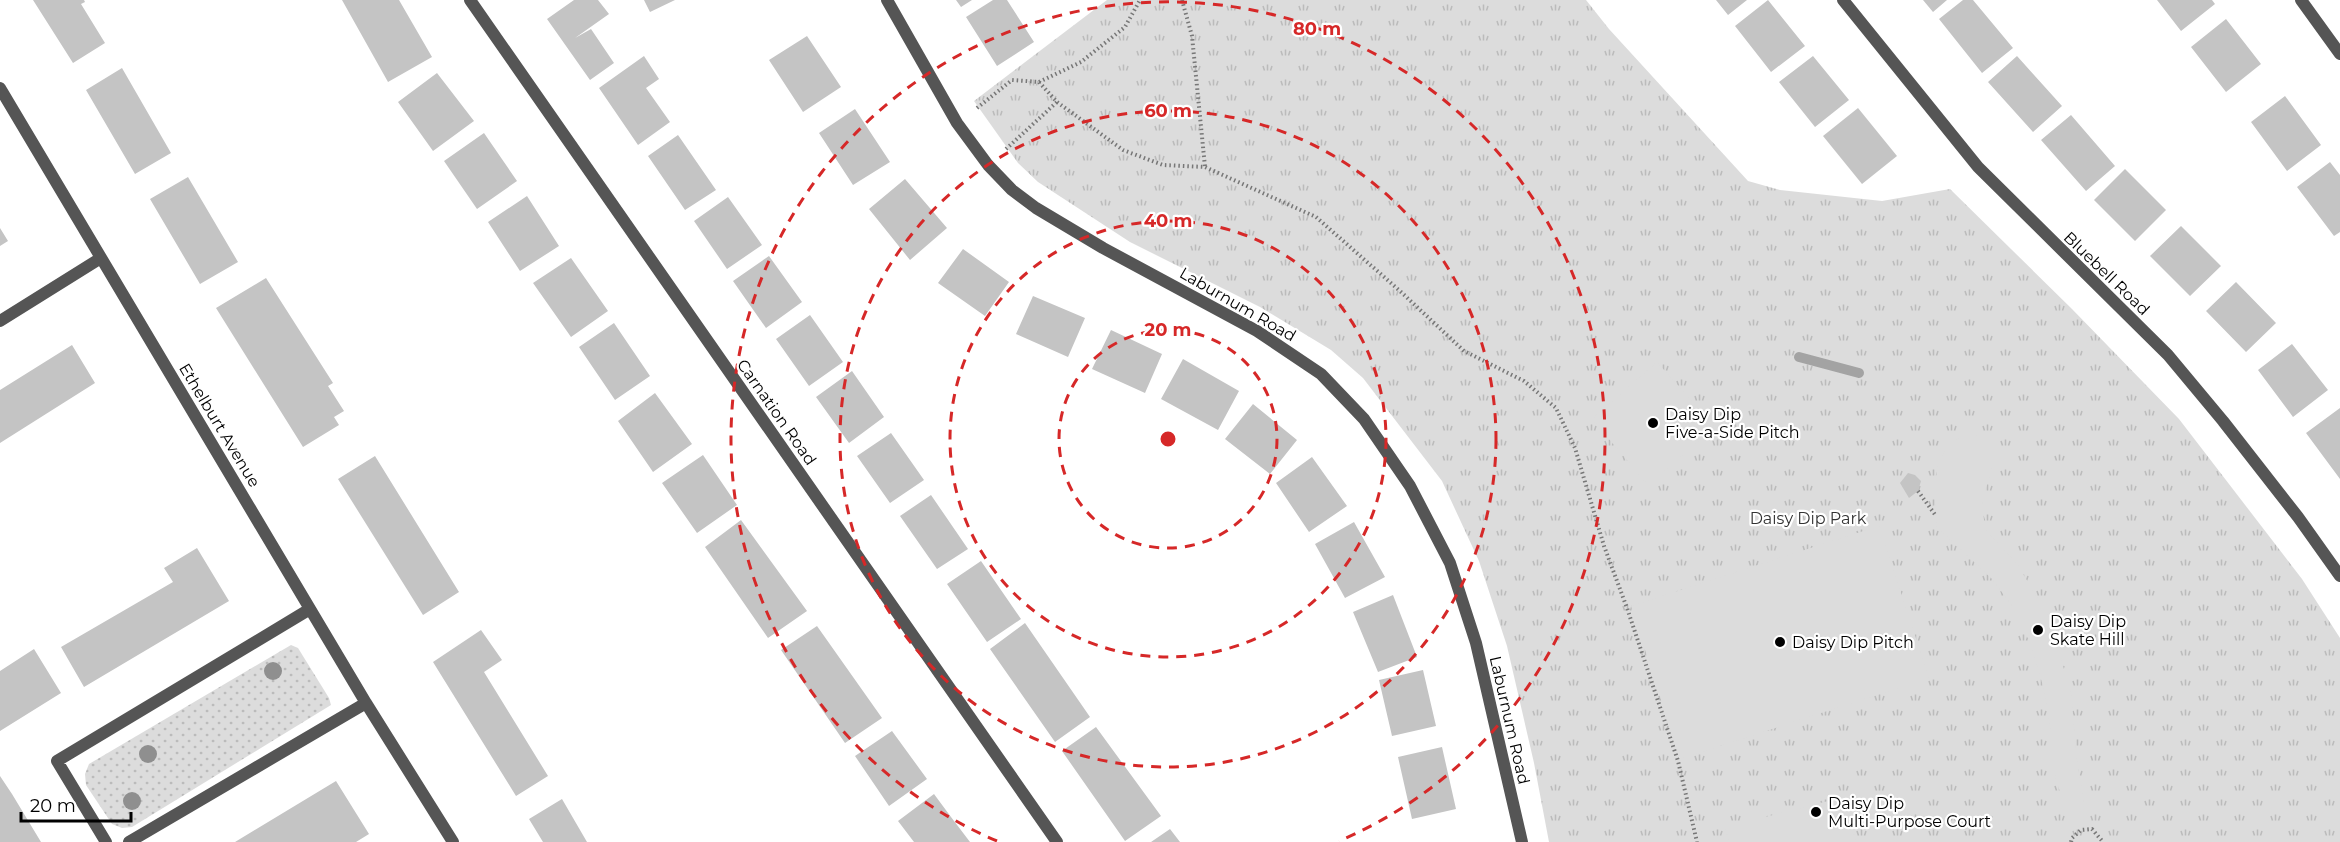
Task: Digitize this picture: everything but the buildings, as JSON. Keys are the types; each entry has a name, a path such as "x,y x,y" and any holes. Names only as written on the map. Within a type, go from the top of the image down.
{"street":[{"name":"Carnation Road","path":"470,0 1057,842"},
{"name":"Laburnum Road","path":"886,0 957,123 988,165 1012,190 1036,208 1104,248 1266,337 1321,374 1364,419 1410,486 1450,564 1476,644 1522,842"},
{"name":"Bluebell Road","path":"1843,0 1978,167 2168,355 2298,517 2340,576"},
{"path":"2301,0 2340,54"},
{"name":"Ethelburt Avenue","path":"0,88 366,704 453,842"},
{"path":"0,321 101,258"},
{"path":"106,842 57,761 310,609"},
{"path":"129,842 366,704"}],"path":[{"path":"980,106 1012,80 1039,81 1081,62 1125,27 1140,0"},
{"path":"1182,0 1192,36 1205,167"},
{"path":"1039,81 1057,102 1123,150 1163,165 1205,167 1316,217 1464,351 1524,381 1556,408 1575,448 1604,546 1678,761 1697,842"},
{"path":"988,165 1057,102"},
{"path":"1918,492 1936,516"},
{"path":"2071,842 2081,830 2092,829 2103,842"}],"green space":[{"name":"Daisy Dip Park","path":"1107,0 1586,0 1609,29 1748,181 1780,190 1882,201 1950,189 2179,419 2302,579 2340,638 2340,842 1549,842 1534,763 1507,646 1479,561 1442,481 1363,378 1331,350 1260,307 1130,242 1038,182 1018,163 974,101"},
{"name":"Daisy Dip Five-a-Side Pitch","path":"1657,362 1715,427 1648,485 1592,419"},
{"name":"Daisy Dip Skate Hill","path":"1972,434 1983,438 1993,448 1993,464 1982,502 1985,529 2017,564 2048,615 2071,693 2077,761 2085,808 2068,815 2056,780 2043,686 2031,645 2013,607 1992,579 1936,526 1936,484 1941,458 1947,448 1957,440"},
{"name":"Daisy Dip Pitch","path":"1879,526 1929,678 1680,759 1631,606"},
{"path":"291,645 298,648 331,705 132,827 122,828 112,824 86,785 85,774 89,764"},
{"name":"Daisy Dip Multi-Purpose Court","path":"1844,797 1856,842 1729,842 1725,827"}],"waterway":[{"path":"1799,357 1859,373"}],"place":[{"name":"Daisy Dip Five-a-Side Pitch","path":"1653,423"},
{"name":"Daisy Dip Skate Hill","path":"2038,630"},
{"name":"Daisy Dip Pitch","path":"1780,642"},
{"name":"Daisy Dip Multi-Purpose Court","path":"1816,812"}]}
